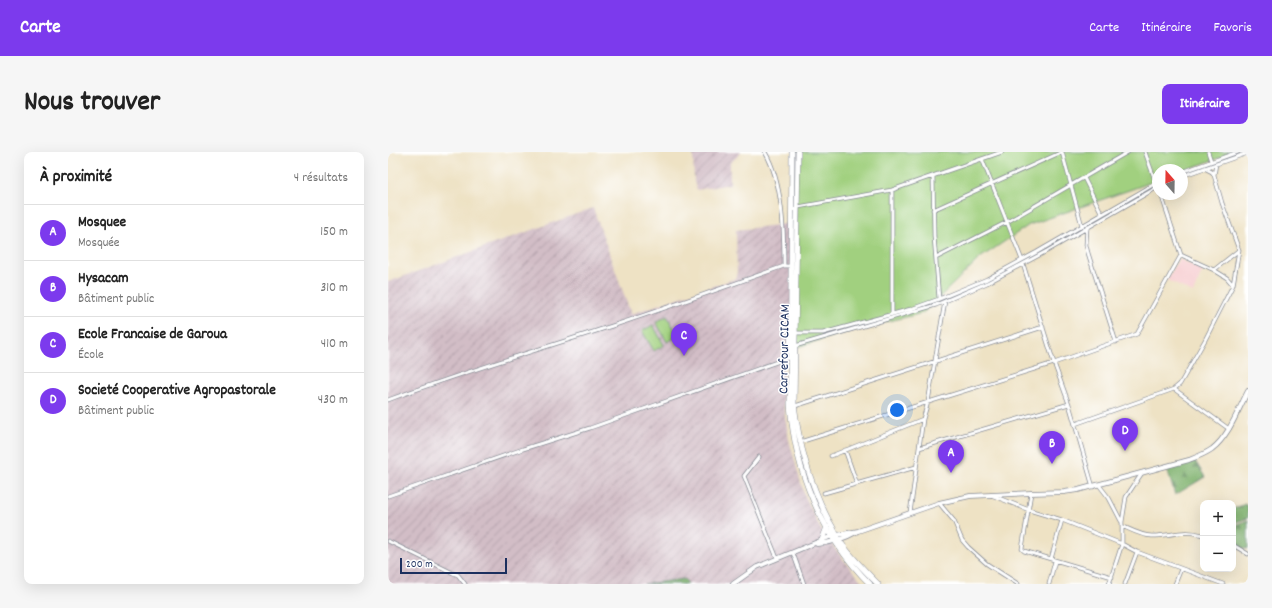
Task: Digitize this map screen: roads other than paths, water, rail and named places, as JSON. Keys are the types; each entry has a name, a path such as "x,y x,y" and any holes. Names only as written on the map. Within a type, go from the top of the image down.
{"main road":[{"path":"792,152 790,404 794,439 803,478 815,506 827,527 856,570 870,584"},
{"name":"Carrefour CICAM","path":"798,152 795,406 800,442 809,477 835,538"},
{"path":"822,540 827,527"},
{"path":"835,538 878,584"}],"street":[{"path":"765,152 771,162 776,177 782,215 784,266"},
{"path":"798,207 892,190 1002,152"},
{"path":"934,210 1062,152 1082,226"},
{"path":"936,258 1007,222 1128,152"},
{"path":"1145,152 1152,170"},
{"path":"1208,152 1211,161"},
{"path":"1188,170 1238,152"},
{"path":"1188,174 1248,153"},
{"path":"982,159 1023,262 1054,362 1069,404 1093,487"},
{"path":"1075,424 1174,389 1180,384 1205,340 1233,285 1239,250 1226,216 1214,175 1216,164"},
{"path":"1204,168 1212,172 1214,175"},
{"path":"933,176 939,300"},
{"path":"1084,178 1102,214"},
{"path":"795,346 936,305 987,283 1152,185"},
{"path":"892,190 892,314"},
{"path":"796,333 823,333 939,300 1023,262 1152,190"},
{"path":"800,442 1138,334 1181,255 1163,200"},
{"path":"1087,227 1086,245 1116,342"},
{"path":"1214,270 1239,250"},
{"path":"1181,255 1214,270 1227,278 1233,285"},
{"path":"388,400 784,266 792,266"},
{"path":"910,513 923,419 928,402 945,301"},
{"path":"795,406 1043,327"},
{"path":"388,496 522,449 590,428 791,357"},
{"path":"1174,389 1229,429"},
{"path":"733,584 757,567 822,540 849,536 858,531 939,503 970,496 1064,492 1093,487 1189,460 1204,454 1216,445 1229,429 1248,391"},
{"path":"919,448 1069,404"},
{"path":"831,456 923,419"},
{"path":"845,450 857,484"},
{"path":"759,457 745,473 745,479 777,558"},
{"path":"824,493 916,467"},
{"path":"1109,584 1122,544 1122,522 1126,498 1142,473"},
{"path":"1099,485 1109,498 1122,522"},
{"path":"1031,493 1022,549 1055,561 1112,577"},
{"path":"990,495 1029,510 1062,520 1122,544 1137,552 1223,584"},
{"path":"939,503 954,521 962,540 968,547 987,564 1018,584"},
{"path":"1051,559 1062,520"},
{"path":"1122,526 1150,536 1184,532 1200,534"},
{"path":"814,544 835,538"},
{"path":"388,541 453,572 462,579 465,584"},
{"path":"1236,547 1248,554"},
{"path":"1125,584 1137,552"},
{"path":"793,553 804,584"},
{"path":"1049,584 1055,561"},
{"path":"1175,584 1181,569"}],"place":[{"name":"Ecole Francaise de Garoua","path":"684,356"},
{"name":"Societé Cooperative Agropastorale","path":"1125,451"},
{"name":"Hysacam","path":"1052,464"},
{"name":"Mosquee","path":"951,473"}]}
